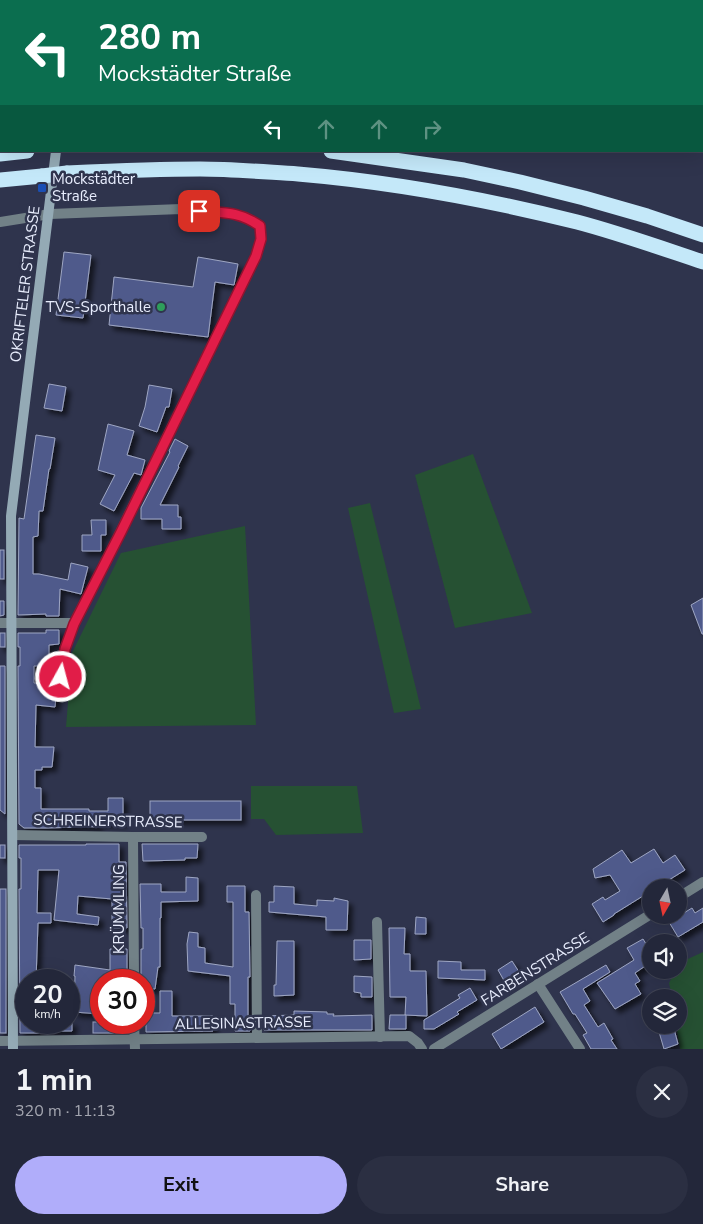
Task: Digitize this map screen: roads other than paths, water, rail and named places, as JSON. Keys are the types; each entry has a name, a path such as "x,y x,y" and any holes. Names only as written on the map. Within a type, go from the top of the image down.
{"highway":[{"path":"0,154 18,152"},
{"path":"338,152 454,169 520,182 648,216 703,235"},
{"path":"0,180 67,173 201,169 292,174 391,184 515,207 640,240 703,262"}],"street":[{"name":"OKRIFTELER STRASSE","path":"13,1045 13,835 5,623 11,516 50,214 56,152"},
{"path":"0,222 50,214 181,209 234,214 250,219 260,226 261,239 256,256 74,624 65,649 61,677"},
{"path":"5,623 74,624"},
{"name":"SCHREINERSTRASSE","path":"13,835 202,837"},
{"name":"KRÜMMLING","path":"133,837 134,969"},
{"path":"688,891 703,882"},
{"path":"256,895 257,1038"},
{"name":"FARBENSTRASSE","path":"434,1049 642,920"},
{"path":"377,922 380,1037"},
{"path":"538,984 580,1049"},
{"name":"ALLESINASTRASSE","path":"0,1041 13,1045 135,1044 257,1038 409,1036 422,1049"}],"place":[{"name":"Mockstädter Straße","path":"42,188"},
{"name":"TVS-Sporthalle","path":"161,307"}]}
